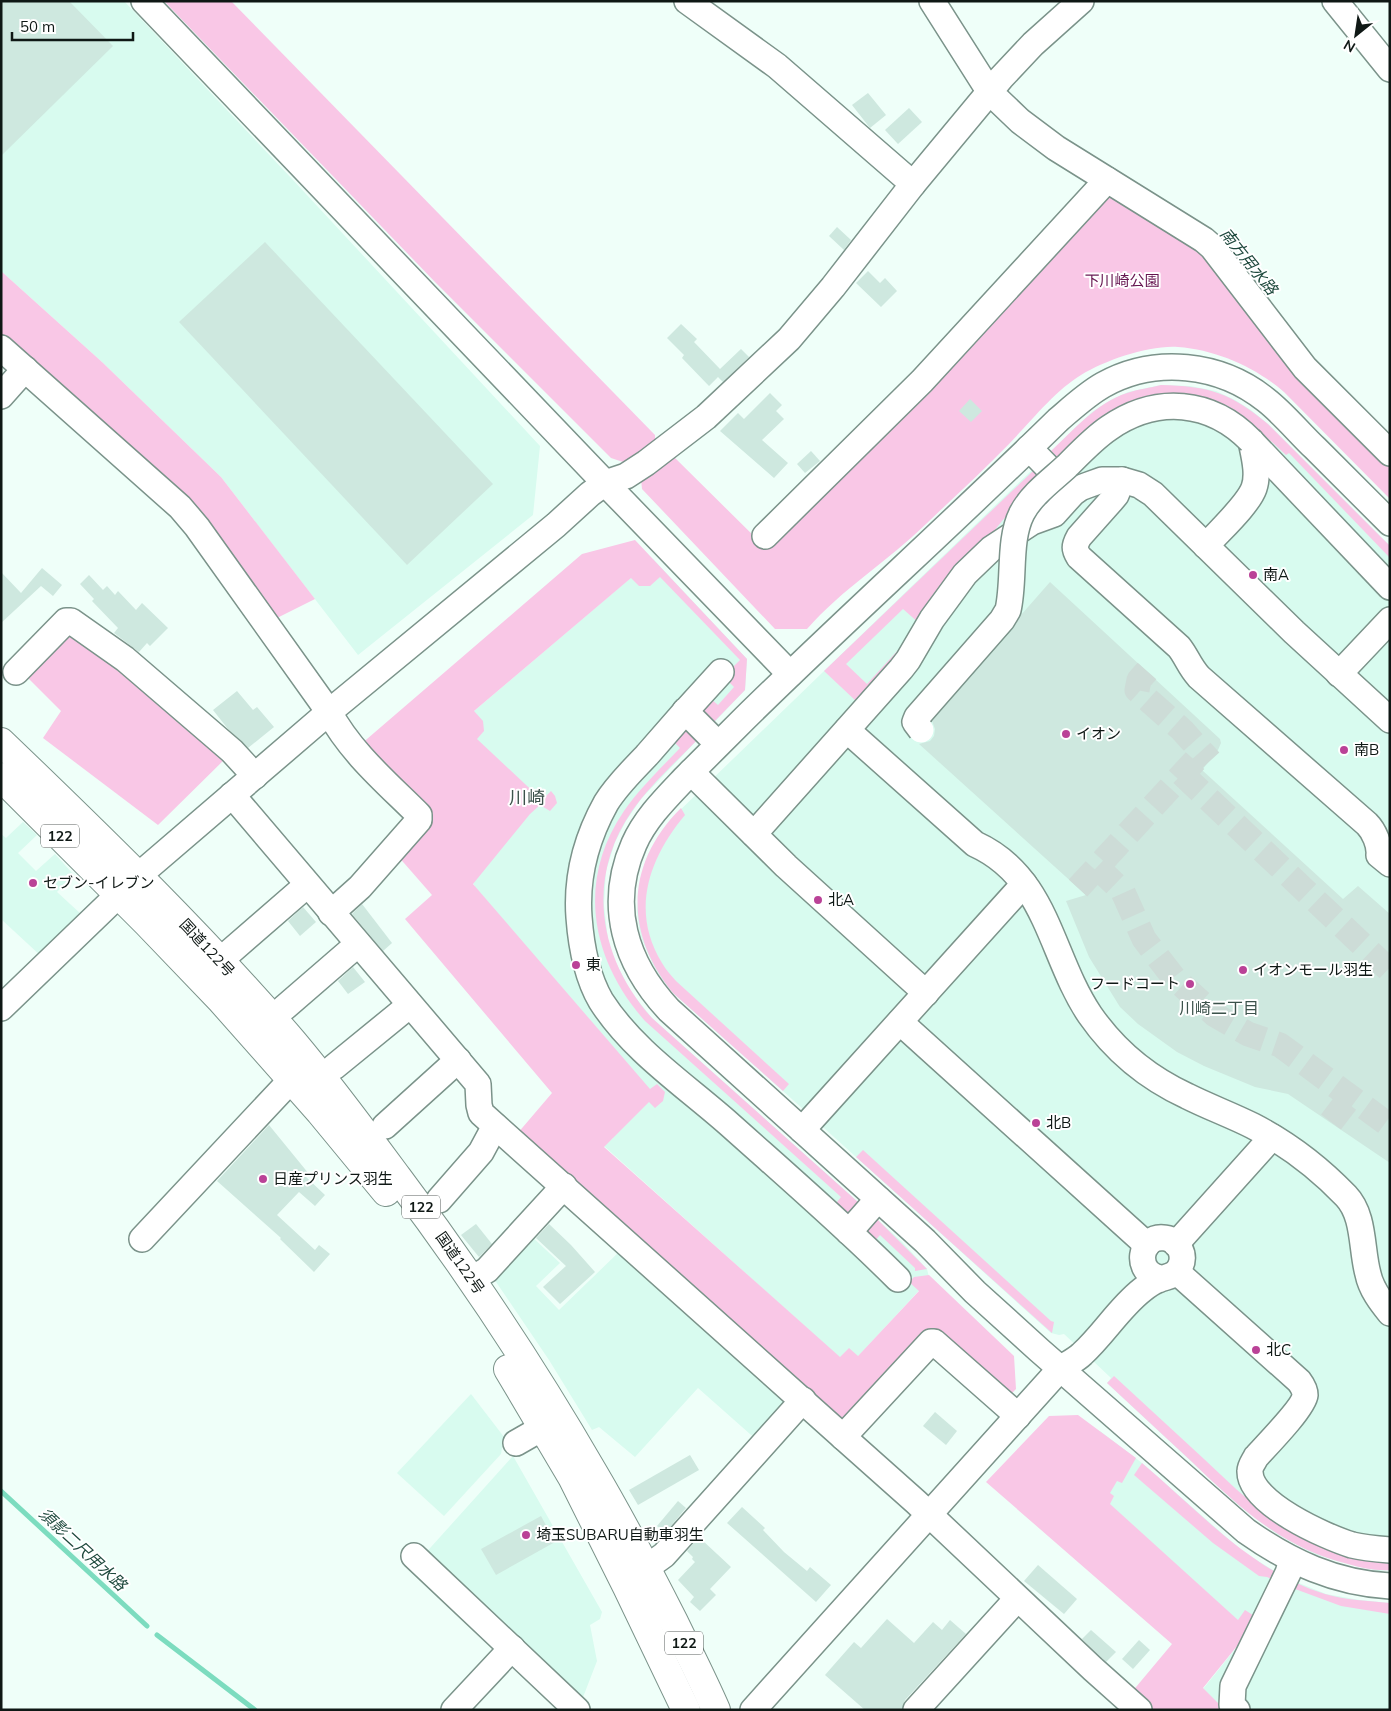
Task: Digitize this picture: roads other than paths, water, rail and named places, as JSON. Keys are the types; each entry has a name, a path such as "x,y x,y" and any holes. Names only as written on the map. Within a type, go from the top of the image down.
{"highway":[{"name":"国道122号","path":"1,742 138,876 291,1040 338,1096 472,1279 560,1415 627,1531 716,1710"},
{"name":"国道122号","path":"1,777 119,894 220,1000 292,1080 374,1176 425,1245 509,1369 544,1427 572,1477 619,1570 686,1710"}],"street":[{"path":"144,1 790,674"},
{"path":"687,1 777,66 913,184"},
{"path":"932,1 997,99 1027,126 1056,148 1204,240 1212,247 1305,368 1390,453"},
{"path":"1,1008 138,876 329,712 590,494 605,483 626,476 646,463 706,417 789,339 913,184 991,91 1033,44 1081,1"},
{"path":"1335,1 1390,69"},
{"path":"765,536 922,381 1107,180"},
{"path":"1,348 180,507 329,712 339,732 356,753 420,815 419,820 360,887 331,913"},
{"path":"1390,523 1267,400 1232,379 1199,368 1156,368 1120,377 1103,385 1086,396 1058,420 790,674 691,772 653,814 634,845 624,876 622,892 622,909 627,945 641,974 658,999 925,1241 976,1292 1060,1369 1246,1531 1268,1546 1292,1560 1342,1580 1390,1586"},
{"path":"1,396 26,369"},
{"path":"921,730 915,722 916,717 1002,620 1008,610 1017,528 1023,511 1034,496 1102,433 1129,416 1155,408 1177,406 1197,408 1214,414 1232,424 1251,441 1384,581"},
{"path":"1206,546 1249,498 1255,487 1256,467 1251,441"},
{"path":"1029,448 1073,493"},
{"path":"754,834 908,660 932,619 965,574 991,549 1032,522 1054,514 1080,488 1102,480 1122,480 1140,485 1153,494 1294,632 1390,720"},
{"path":"1122,480 1116,495 1079,537 1075,545 1075,550 1079,557 1179,647 1184,652 1191,669 1367,824 1374,833 1380,851 1379,855 1390,864"},
{"path":"1339,674 1390,620"},
{"path":"16,672 66,621 71,621 125,659 232,751 255,776"},
{"path":"721,672 622,782 607,803 591,836 582,861 578,902 580,931 588,968 601,1000 614,1019 647,1054 850,1232 898,1279"},
{"path":"685,711 718,744"},
{"path":"847,730 975,844 999,857 1024,884 1043,912 1073,986 1092,1017 1126,1056 1153,1077 1184,1095 1253,1126 1272,1137 1296,1154 1348,1197 1357,1212 1368,1277 1379,1300 1390,1313"},
{"path":"691,772 754,834 926,994"},
{"path":"232,795 478,1084 481,1113 844,1437 1139,1710"},
{"path":"802,1130 1024,884"},
{"path":"231,951 307,885"},
{"path":"284,1008 358,944"},
{"path":"334,1067 410,1005"},
{"path":"900,1022 1145,1253 1148,1273 1169,1275 1299,1381 1304,1390 1303,1402 1252,1464 1250,1471 1257,1490 1271,1502 1311,1529 1352,1545 1390,1550"},
{"path":"385,1126 458,1060"},
{"path":"142,1239 292,1080"},
{"path":"439,1200 481,1152 495,1126"},
{"path":"1176,1244 1272,1137"},
{"path":"472,1279 487,1270 564,1186"},
{"path":"850,1232 878,1199"},
{"path":"753,1710 1060,1369 1074,1343 1138,1270 1145,1253 1154,1240 1170,1239 1176,1244 1182,1252 1182,1263 1169,1275 1140,1291 1081,1355 1060,1369"},
{"path":"844,1437 931,1342 934,1342 1018,1416"},
{"path":"646,1568 664,1555 803,1400"},
{"path":"516,1443 544,1427"},
{"path":"414,1556 578,1710"},
{"path":"1237,1710 1232,1704 1232,1686 1288,1573 1292,1560"},
{"path":"916,1710 1017,1599"},
{"path":"454,1710 512,1648"}],"waterway":[{"name":"須影二尺用水路","path":"1,1491 147,1626"},
{"name":"須影二尺用水路","path":"157,1635 255,1710"}],"tunnel":[{"path":"1147,671 1139,680 1137,690 1182,730 1210,761"},
{"path":"1078,888 1202,753"},
{"path":"1182,774 1390,971"},
{"path":"1097,867 1123,892 1144,939 1174,978 1215,1015 1248,1034 1280,1045 1390,1126"},
{"path":"1331,1122 1350,1097"}],"place":[{"name":"南A","path":"1253,575"},
{"name":"イオン","path":"1066,734"},
{"name":"南B","path":"1344,750"},
{"name":"セブン-イレブン","path":"33,883"},
{"name":"北A","path":"818,900"},
{"name":"東","path":"576,965"},
{"name":"イオンモール羽生","path":"1243,970"},
{"name":"フードコート","path":"1190,984"},
{"name":"北B","path":"1036,1123"},
{"name":"日産プリンス羽生","path":"263,1179"},
{"name":"北C","path":"1256,1350"},
{"name":"埼玉SUBARU自動車羽生","path":"526,1535"}],"district":[{"name":"川崎","path":"527,798"},
{"name":"川崎二丁目","path":"1219,1008"}],"water label":[{"name":"南方用水路","path":"1249,261"}],"park label":[{"name":"下川崎公園","path":"1122,281"}]}
